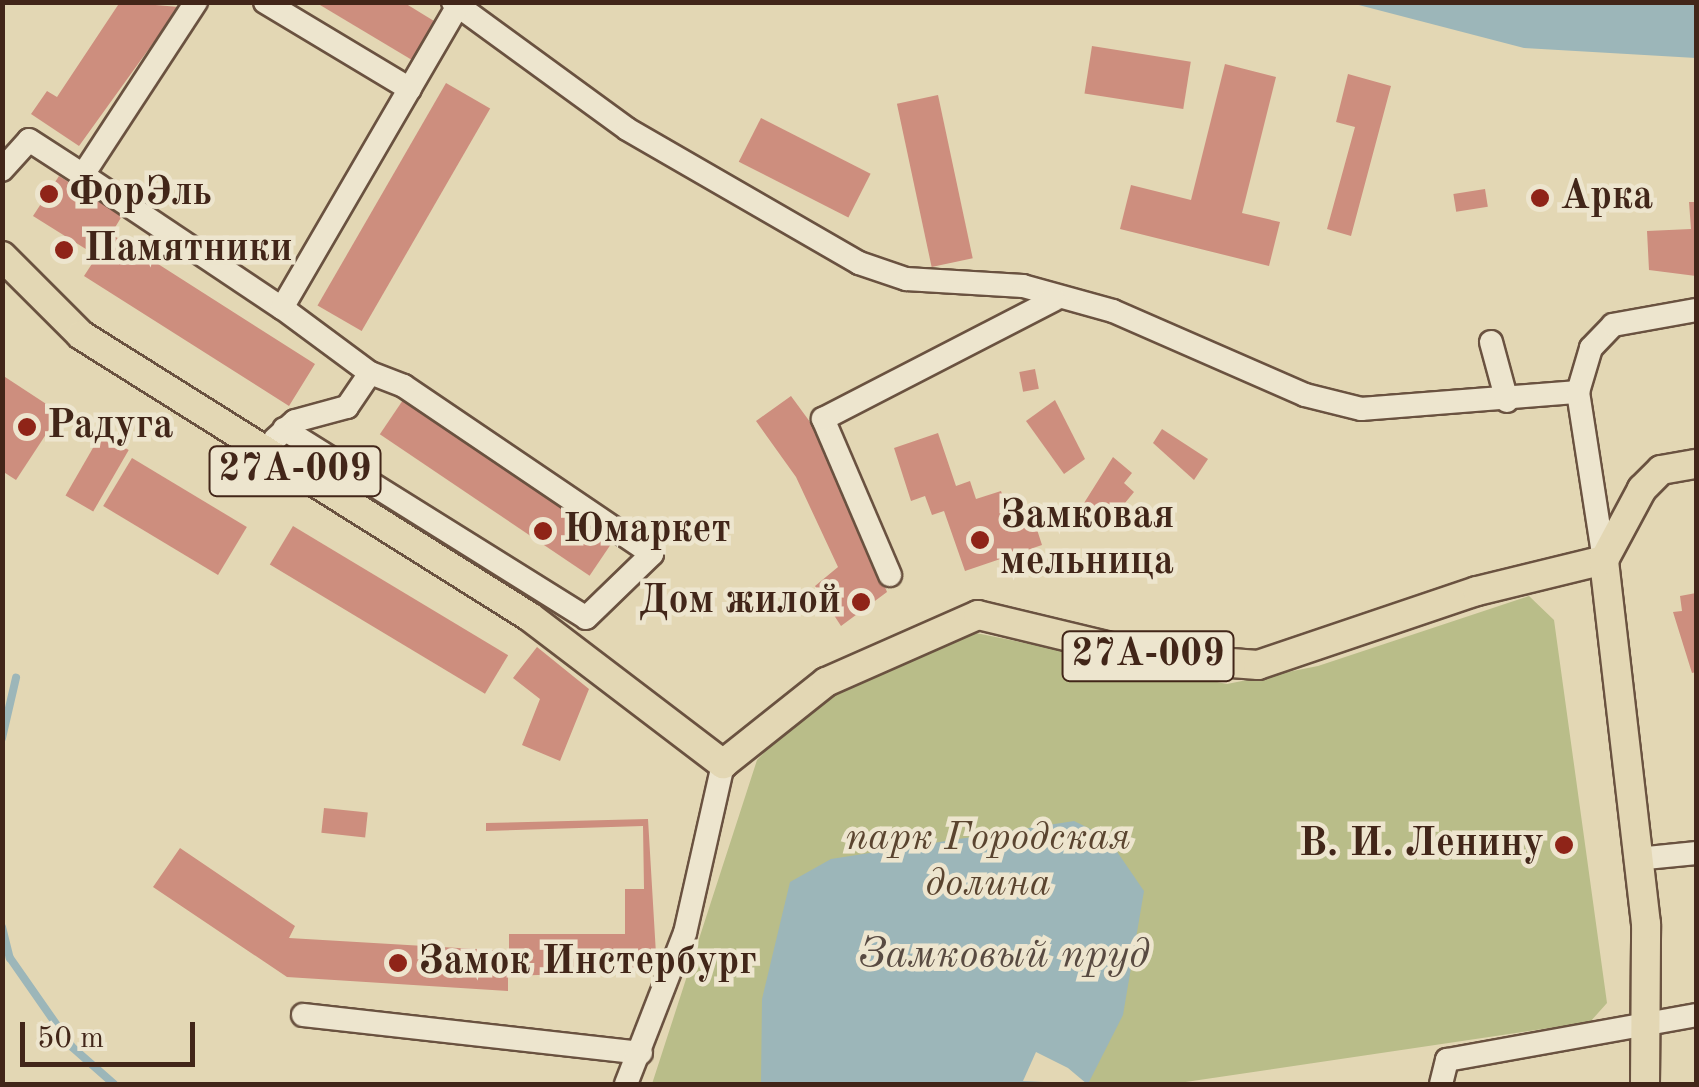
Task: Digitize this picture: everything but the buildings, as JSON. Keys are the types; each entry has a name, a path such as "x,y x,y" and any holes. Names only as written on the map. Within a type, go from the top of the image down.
{"main road":[{"name":"27А-009","path":"6,267 80,335 530,618 723,764 826,682 978,615 1152,657 1258,666 1477,591 1604,560"},
{"path":"1645,1084 1649,1021 1604,560 1642,488 1661,470 1696,464"}],"street":[{"path":"83,174 196,2"},
{"path":"266,2 410,89"},
{"path":"282,308 456,4 627,129 859,263 906,279 1023,286 1054,300 1113,311 1305,395 1361,408 1507,401 1578,392"},
{"path":"2,170 29,140 282,308 370,373 404,386 652,554 586,618 284,429"},
{"path":"890,576 824,419 1054,300"},
{"path":"1604,560 1578,392 1591,348 1613,325 1696,310"},
{"path":"1491,342 1507,401"},
{"path":"266,453 284,429 347,407 370,373"},
{"path":"626,1084 685,934 723,764"},
{"path":"1636,860 1696,853"},
{"path":"303,1014 641,1052"},
{"path":"1441,1084 1447,1060 1623,1033 1649,1021 1696,1015"}],"green space":[{"name":"парк Городская долина","path":"1529,596 1554,620 1607,1003 1590,1022 1172,1084 652,1084 757,760 797,718 848,686 966,631 1227,684 1318,666"}],"water":[{"path":"1351,3 1696,3 1696,58 1524,48"},
{"name":"Замковый пруд","path":"1074,821 1107,837 1144,891 1123,1015 1088,1084 761,1084 762,999 790,882 831,859"}],"pier":[{"path":"1036,1052 1068,1068 1087,1084 1023,1081"}],"waterway":[{"path":"2,738 16,678"},
{"path":"2,927 10,958 72,1047 114,1084"}],"place":[{"name":"ФорЭль","path":"49,194"},
{"name":"Арка","path":"1540,198"},
{"name":"Памятники","path":"64,250"},
{"name":"Радуга","path":"27,427"},
{"name":"Юмаркет","path":"543,531"},
{"name":"Замковая мельница","path":"980,540"},
{"name":"Дом жилой","path":"861,602"},
{"name":"В. И. Ленину","path":"1564,845"},
{"name":"Замок Инстербург","path":"398,963"}]}
